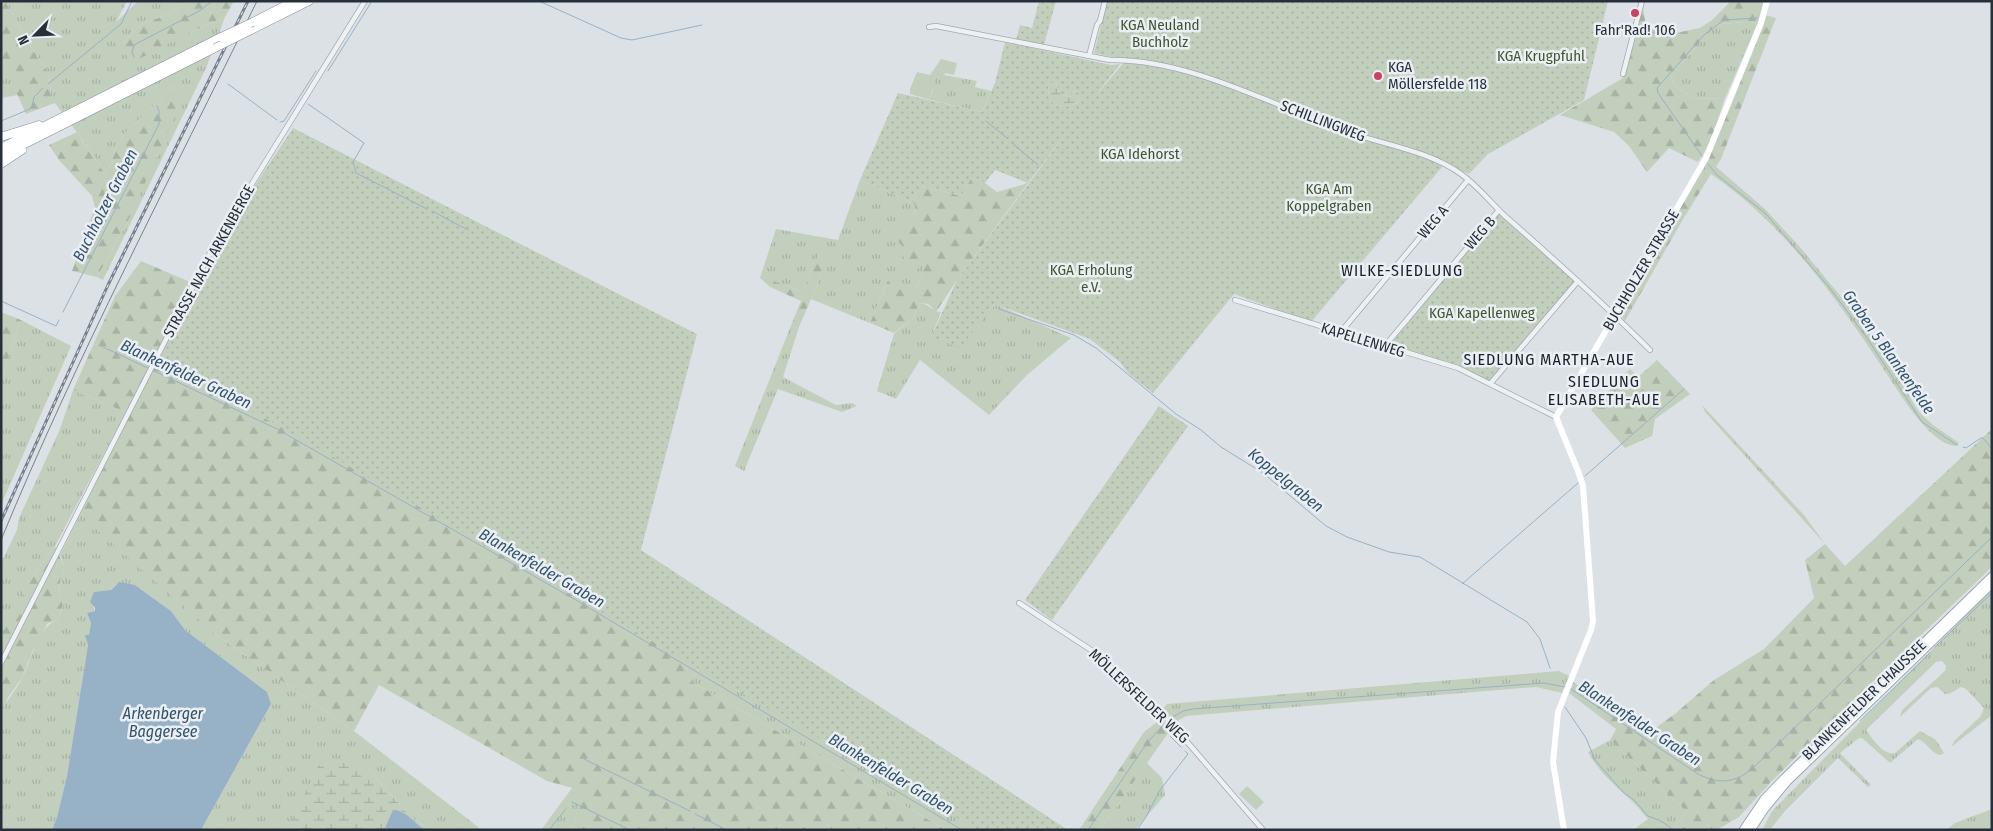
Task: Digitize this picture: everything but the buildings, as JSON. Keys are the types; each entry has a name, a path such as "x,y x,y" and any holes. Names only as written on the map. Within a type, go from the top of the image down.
{"highway":[{"path":"1,148 294,1"},
{"path":"1,156 309,1"},
{"path":"1,137 64,117"},
{"path":"1,164 44,134"}],"main road":[{"name":"BLANKENFELDER CHAUSSEE","path":"1744,830 1764,799 1783,779 1992,576"},
{"name":"BLANKENFELDER CHAUSSEE","path":"1751,830 1764,810 1787,782 1992,584"}],"street":[{"name":"STRASSE NACH ARKENBERGE","path":"1,663 153,363 225,226 366,1"},
{"path":"1089,56 1097,25 1106,1"},
{"path":"1623,74 1642,1"},
{"name":"BUCHHOLZER STRASSE","path":"1556,417 1706,158 1761,24 1767,2"},
{"name":"SCHILLINGWEG","path":"929,27 936,26 1110,60 1135,60 1186,72 1348,132 1435,160 1460,173 1468,180 1650,350"},
{"name":"WEG A","path":"1340,333 1468,180"},
{"name":"WEG B","path":"1384,347 1499,210"},
{"path":"1490,384 1578,281"},
{"name":"KAPELLENWEG","path":"1235,300 1458,368 1556,417"},
{"path":"1556,417 1578,471 1582,486 1593,621 1558,712 1553,762 1564,830"},
{"name":"MÖLLERSFELDER WEG","path":"1020,603 1091,650 1164,715 1263,830"}],"green space":[{"path":"1,1 5,1 31,47 49,73 51,98 55,103 26,114 1,58"},
{"path":"5,1 127,1 116,22 138,1 189,1 167,15 141,24 123,43 193,31 225,17 206,68 103,280 97,277 127,223 181,100 174,86 124,134 105,174 82,139 51,98 49,73 31,47"},
{"path":"189,1 234,1 225,17 129,64 123,43 141,24 167,15"},
{"path":"1039,1 1056,1 1044,45 1016,40 1020,25 1032,28"},
{"path":"1107,1 1608,1 1584,100 1488,154 1469,174 1436,160 1442,167 1311,322 1234,294 1153,393 1129,374 1120,362 1090,339 997,305 992,308 960,348 931,337 957,280 1067,132 1028,183 995,170 985,183 971,178 961,196 923,186 918,189 914,203 860,180 898,93 982,112 995,83 1005,42 1111,65 1120,64 1097,94 1126,60 1094,53","holes":["1055,82 1061,94 1072,97 1072,91 1079,92 1078,103 1063,106 1053,103 1049,100 1048,86"]},
{"path":"1731,1 1764,1 1759,21 1721,24 1713,28 1671,76 1674,85 1695,99 1725,98 1710,143 1698,162 1669,148 1647,172 1629,146 1614,132 1560,115 1623,78 1643,8 1646,26 1661,33 1671,34 1700,28 1712,20"},
{"path":"1765,15 1776,18 1721,159 1716,167 1707,159"},
{"path":"1759,21 1725,98 1695,99 1674,85 1671,76 1713,28 1721,24"},
{"path":"1,58 18,95 1,98"},
{"path":"941,59 957,63 954,75 945,73 944,76 933,73 936,78 930,98 927,99 910,94 910,89 917,72 930,75"},
{"path":"933,73 977,81 975,87 991,91 982,112 927,99 930,98 933,90"},
{"path":"1055,82 1061,94 1071,97 1072,91 1079,92 1078,103 1063,106 1049,100 1048,86"},
{"path":"174,86 182,101 127,223 97,277 72,271 95,207 92,196 59,160 49,145 77,132 105,174 124,134"},
{"path":"293,128 697,334 641,550 1068,830 978,830 274,423 160,366 162,356 230,223"},
{"path":"1707,159 1765,209 1799,246 1871,333 1919,412 1933,425 1959,443 1957,446 1939,439 1921,422 1853,324 1809,266 1759,213 1732,189 1702,168"},
{"path":"1702,168 1711,174 1625,321 1619,313"},
{"path":"971,178 985,183 997,192 1028,183 936,312 928,304 920,303 913,318 894,333 870,323 887,282 894,279 916,289 923,273 922,265 916,270 902,255 902,246 897,240 906,220 912,219 916,211 914,203 918,189 923,186 961,196"},
{"path":"860,180 914,203 916,210 902,246 902,255 908,261 923,265 923,273 916,289 887,282 870,323 811,299 822,274 814,262 803,292 774,281 770,287 760,278 776,229 838,240"},
{"name":"KGA Kapellenweg","path":"1499,213 1575,281 1489,383 1453,364 1389,346"},
{"path":"823,249 827,249 822,274 799,327 790,328 801,301 770,287 774,281 803,292 814,262"},
{"path":"141,261 367,358 389,419 732,610 691,681 946,830 570,830 574,824 581,794 572,788 547,781 379,685 354,731 215,634 89,523 81,513 130,414 73,390 115,296"},
{"path":"920,303 941,312 931,337 997,305 1071,338 1027,375 989,415 920,360 896,399 877,391 894,334 913,318"},
{"path":"1,312 21,320 1,379"},
{"path":"21,320 71,346 1,505 1,379"},
{"path":"799,327 783,377 836,405 852,403 857,406 842,412 778,389 744,471 735,466 790,328"},
{"path":"1657,360 1690,394 1655,419 1652,436 1625,448 1591,410 1630,369 1638,377"},
{"path":"73,390 126,412 55,546 34,574 1,638 1,563 17,530 19,518 60,429"},
{"path":"1702,405 1804,515 1825,544 1705,412"},
{"path":"1159,406 1188,426 1052,620 1025,600"},
{"path":"1992,429 1992,567 1844,709 1739,817 1717,830 1677,830 1676,824 1687,812 1610,740 1616,729 1569,693 1573,682 1650,732 1676,713 1714,680 1764,649 1814,598 1805,560 1825,544 1845,566"},
{"path":"81,513 215,634 354,731 482,830 430,830 411,817 368,769 296,813 287,830 201,830 271,704 267,692 185,630 171,611 141,589 116,584 111,590 98,592 93,597 92,605 95,611 87,613 91,623 89,635 86,635 88,645 67,776 52,830 1,830 1,712 22,678 39,637 50,624 58,619 63,606 59,587 65,568 60,555"},
{"path":"55,546 65,568 59,586 63,605 58,619 47,624 33,650 22,678 9,696 1,712 1,636 34,574"},
{"path":"1992,589 1992,715 1951,747 1955,740 1980,717 1984,708 1966,689 1961,687 1949,694 1945,694 1937,687 1931,688 1900,717 1902,710 1945,671 1946,666 1942,661 1936,662 1866,730 1878,746 1886,752 1895,753 1920,731 1935,739 1944,753 1941,755 1935,753 1918,739 1890,763 1862,738 1859,738 1840,753 1871,785 1868,787 1838,758 1785,811 1770,830 1762,830 1772,811"},
{"path":"732,610 1068,830 946,830 691,681"},
{"path":"1559,671 1569,676 1562,693 1536,687 1186,716 1175,722 1162,710 1167,704"},
{"path":"1161,719 1171,729 1100,830 1079,830 1144,732"},
{"path":"1610,740 1687,812 1676,824 1677,830 1633,830 1648,819 1603,773 1588,752"},
{"path":"321,761 346,763 368,769 411,817 430,830 287,830"},
{"path":"1147,763 1162,778 1165,795 1135,830 1100,830"},
{"path":"1247,786 1264,802 1256,810 1239,794"},
{"path":"572,788 582,794 574,824 570,830 541,830"},
{"path":"1992,809 1992,830 1946,830 1955,823"}],"water":[{"name":"Arkenberger Baggersee","path":"119,582 135,585 171,611 185,630 267,692 271,704 201,830 52,830 67,776 88,645 85,635 89,635 91,623 87,613 95,611 90,602 94,592 111,590"},
{"path":"393,810 406,814 425,830 384,830"}],"waterway":[{"path":"48,84 121,24 132,1"},
{"name":"Buchholzer Graben","path":"134,57 132,52 134,45 201,10 212,1"},
{"path":"328,71 372,1"},
{"path":"539,1 621,38 632,40 702,25"},
{"path":"1702,156 1658,93 1657,88 1704,35 1724,20 1758,18"},
{"path":"280,122 284,121 316,71"},
{"path":"228,84 277,120"},
{"path":"1,121 30,109 34,97 43,88"},
{"path":"308,104 364,143 353,162 356,173 427,209"},
{"name":"Buchholzer Graben","path":"63,312 159,124 157,106"},
{"path":"986,121 1008,139"},
{"path":"1012,143 1038,165"},
{"name":"Graben 5 Blankenfelde","path":"1708,164 1717,175 1765,213 1829,287 1867,338 1922,422 1957,445"},
{"path":"432,211 468,230"},
{"name":"Blankenfelder Graben","path":"1,301 56,326 59,320"},
{"name":"Koppelgraben","path":"999,309 1074,335 1096,348 1176,414 1201,430 1221,447 1263,473 1326,526 1347,537 1389,552 1420,557 1527,622 1540,639 1550,668"},
{"name":"Blankenfelder Graben","path":"101,346 277,429 581,603 962,830"},
{"path":"1585,476 1684,389"},
{"name":"Graben 5 Blankenfelde","path":"1963,447 1966,448 1983,438 1992,449"},
{"path":"1462,584 1578,483"},
{"name":"Blankenfelder Graben","path":"1571,689 1698,774 1720,781 1734,779 1754,767 1992,537"},
{"path":"1935,647 1992,593"},
{"path":"1860,721 1930,653"},
{"name":"Blankenfelder Graben","path":"1170,719 1183,711 1192,709 1544,683 1565,687"},
{"path":"1565,707 1586,738 1595,760 1623,792 1634,800 1648,816 1659,820 1672,830"},
{"name":"Blankenfelder Graben","path":"1088,830 1147,743 1167,721"},
{"path":"1170,736 1181,747"},
{"path":"1137,830 1160,790 1188,754 1185,751"},
{"path":"584,759 690,811"},
{"path":"572,802 630,830"},
{"path":"549,830 566,809"},
{"path":"695,814 727,830"}],"tram line":[{"path":"1,540 30,471 92,336 257,1"}],"railway":[{"path":"1,521 108,285 248,1"}],"place":[{"name":"Fahr'Rad! 106","path":"1635,13"},
{"name":"KGA Möllersfelde 118","path":"1378,76"}],"district":[{"name":"WILKE-SIEDLUNG","path":"1402,270"},
{"name":"SIEDLUNG MARTHA-AUE","path":"1549,359"},
{"name":"SIEDLUNG ELISABETH-AUE","path":"1604,390"}],"park label":[{"name":"KGA Neuland Buchholz","path":"1160,34"},
{"name":"KGA Krugpfuhl","path":"1541,56"},
{"name":"KGA Idehorst","path":"1140,154"},
{"name":"KGA Am Koppelgraben","path":"1329,198"},
{"name":"KGA Erholung e.V.","path":"1091,278"}]}
